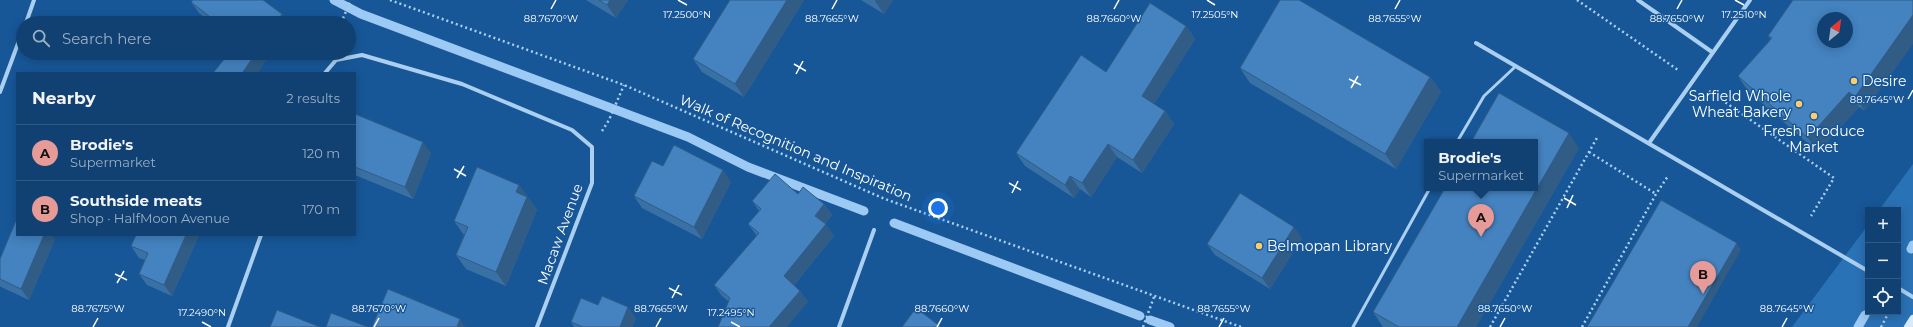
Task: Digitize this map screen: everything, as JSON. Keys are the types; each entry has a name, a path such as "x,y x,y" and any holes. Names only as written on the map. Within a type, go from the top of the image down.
{"main road":[{"path":"1908,327 1913,318"}],"street":[{"path":"28,16 34,0"},
{"path":"1638,0 1712,52"},
{"path":"1649,143 1750,0"},
{"path":"1476,43 1865,269"},
{"path":"0,92 16,49"},
{"name":"Macaw Avenue","path":"356,55 362,54 462,84 572,130 592,146 592,183 538,327"},
{"name":"Macaw Avenue","path":"326,72 336,60"},
{"path":"839,327 874,230"},
{"path":"228,327 262,236"},
{"path":"1901,290 1913,297"}],"lane":[{"path":"1459,139 1484,96 1516,66"},
{"path":"1353,327 1428,191"}],"path":[{"path":"344,16 350,0"},
{"name":"Walk of Recognition and Inspiration","path":"390,0 624,85 885,199 1154,297 1241,327"},
{"path":"1577,0 1834,178 1821,201 1800,231"},
{"path":"609,120 624,85"},
{"path":"1490,327 1589,152 1656,194 1582,327"},
{"path":"1143,327 1154,297"},
{"path":"1881,327 1887,315"}],"shaded area":[{"path":"1913,164 1913,327 1792,327 1865,229 1865,315 1901,315 1901,207 1881,207"}],"building":[{"path":"193,0 263,0 282,14 281,16 209,16 191,2"},
{"path":"599,0 610,0 607,5"},
{"path":"730,0 787,0 735,84 693,59"},
{"path":"1280,0 1299,0 1430,77 1385,154 1240,68"},
{"path":"1793,0 1913,0 1913,15 1855,97 1849,92 1808,138 1738,76 1772,38 1768,36"},
{"path":"1150,3 1186,26 1142,96 1165,111 1133,160 1108,144 1082,183 1070,176 1065,185 1016,153 1081,55 1106,72"},
{"path":"223,60 251,60 243,72 214,72"},
{"path":"1499,93 1569,133 1538,187 1538,139 1473,139"},
{"path":"356,114 423,142 405,187 356,167"},
{"path":"674,145 723,170 694,227 634,196 652,161 663,166"},
{"path":"477,167 519,185 516,192 527,197 496,272 456,255 468,227 454,221"},
{"path":"775,174 798,194 803,187 824,204 815,216 826,224 784,276 800,291 769,327 718,327 730,298 714,285 759,233 748,224 761,209 752,201"},
{"path":"1443,191 1536,191 1457,327 1399,327 1373,312"},
{"name":"Belmopan Library","path":"1240,193 1294,227 1262,278 1207,244"},
{"path":"1661,200 1737,243 1688,327 1587,327"},
{"path":"16,220 16,236 44,236 21,289 0,279 0,259"},
{"path":"136,236 186,236 164,285 139,274 148,253 131,246"},
{"path":"388,289 460,319 457,327 372,327"},
{"path":"602,296 628,307 620,327 583,327 571,322 581,298 598,305"},
{"path":"916,308 941,327 902,327"},
{"path":"277,310 320,327 270,327"},
{"path":"331,313 368,327 326,327"}],"waterway":[{"path":"334,0 361,14 688,137 748,167 864,211"},
{"path":"894,223 1140,316"},
{"path":"1911,249 1913,245"},
{"path":"1858,327 1865,315"},
{"path":"1150,320 1170,327"}],"place":[{"name":"Desire","path":"1854,81"},
{"name":"Sarfield Whole Wheat Bakery","path":"1799,104"},
{"name":"Fresh Produce Market","path":"1814,116"},
{"name":"Brodie's","path":"1481,237"},
{"name":"Belmopan Library","path":"1259,246"},
{"name":"Southside meats","path":"1703,294"}]}
